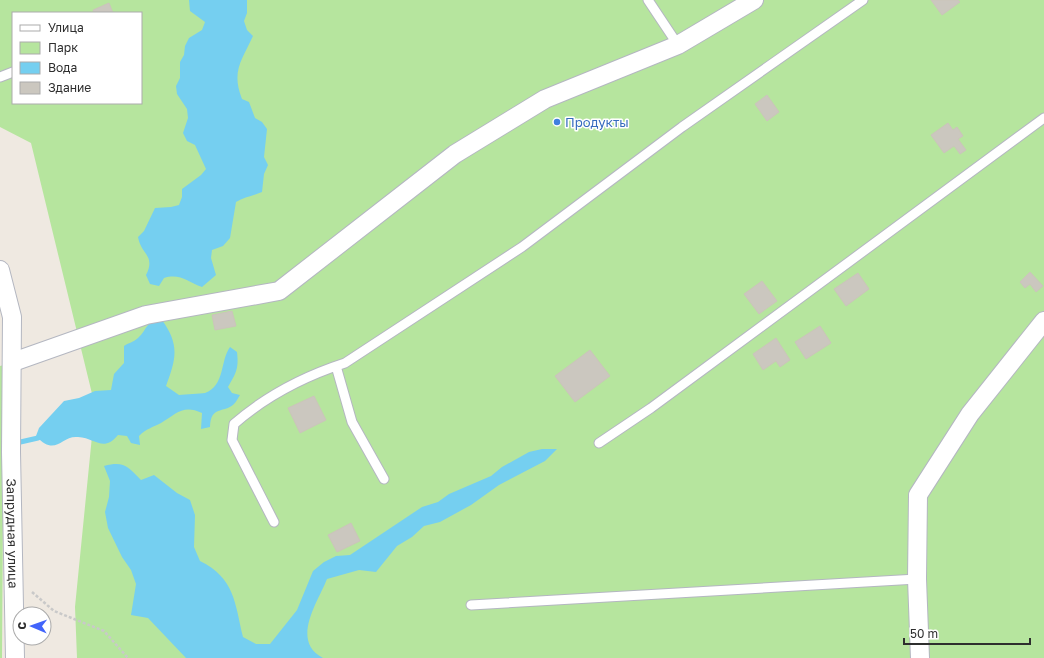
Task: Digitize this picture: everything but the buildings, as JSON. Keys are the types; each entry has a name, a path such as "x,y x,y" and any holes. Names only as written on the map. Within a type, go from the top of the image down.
{"street":[{"path":"12,362 146,315 279,292 456,154 545,99 678,45 754,0"},
{"name":"Запрудная улица","path":"0,270 12,317 11,452 15,658"},
{"path":"920,658 917,578 918,496 970,414 1044,321"}],"lane":[{"path":"648,0 678,45"},
{"path":"274,522 232,440 234,424 253,407 313,374 345,364 522,247 682,127 863,0"},
{"path":"0,77 12,72"},
{"path":"599,443 651,408 1044,118"},
{"path":"336,366 352,422 384,479"},
{"path":"471,605 917,578"}],"path":[{"path":"30,590 54,611 104,631 128,658"}],"green space":[{"path":"0,0 1044,0 1044,658 77,658 75,607 95,406 31,143 0,127"},
{"path":"4,365 2,658 0,658 0,366"}],"water":[{"path":"189,0 247,0 247,13 244,21 247,30 253,36 239,66 239,89 242,99 249,102 255,118 262,122 267,129 264,157 268,165 264,174 262,192 236,202 230,238 223,246 212,250 211,258 216,275 202,287 179,277 164,278 159,286 150,284 146,275 149,268 149,259 142,248 138,237 144,231 155,208 179,205 182,197 182,189 201,175 206,169 195,145 187,141 183,133 188,118 187,109 177,94 176,86 180,78 180,62 184,55 185,46 189,38 202,30 205,22 190,11"},
{"path":"162,320 172,337 174,345 174,360 166,386 179,395 205,393 211,390 219,379 230,347 237,352 238,363 236,371 228,387 232,393 240,395 235,403 230,407 215,413 211,420 210,427 201,429 202,413 195,410 185,410 180,411 144,432 139,436 140,445 131,443 127,436 118,435 108,443 103,444 84,438 72,437 54,445 49,445 43,442 36,436 39,428 64,401 79,398 95,391 111,390 114,374 124,363 124,346 135,341 152,322"},
{"path":"542,449 557,449 545,461 499,485 471,505 440,522 424,526 412,537 397,546 376,572 359,570 327,579 313,610 307,632 308,642 313,651 323,658 186,658 148,618 131,615 136,584 131,570 122,557 108,528 105,512 109,497 110,481 104,466 116,464 125,466 141,480 154,475 177,493 190,500 195,515 194,547 200,561 212,568 227,584 232,593 243,637 256,644 270,644 297,610 313,571 324,562 336,556 350,555 422,507 438,502 449,494 491,476 502,467 529,452"}],"waterway":[{"path":"16,443 38,438"}],"place":[{"name":"Продукты","path":"557,122"}]}
